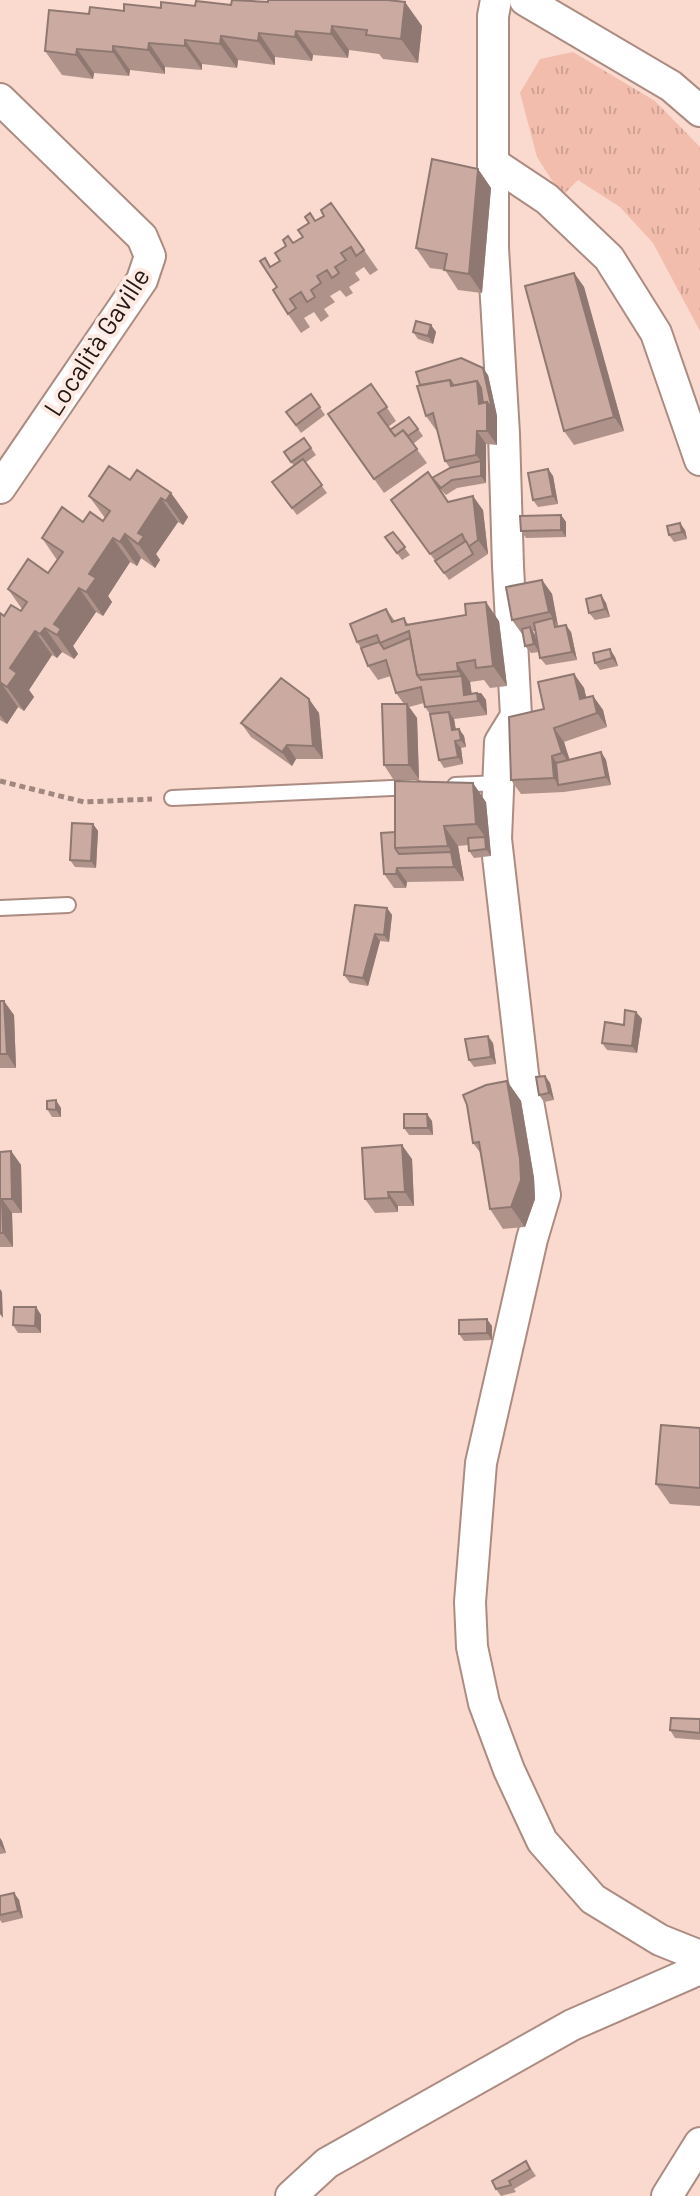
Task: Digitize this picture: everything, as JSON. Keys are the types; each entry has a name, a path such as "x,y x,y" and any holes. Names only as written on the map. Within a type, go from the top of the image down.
{"street":[{"path":"496,0 493,16 493,248 516,716 500,742 496,839 523,1074 545,1195 532,1239 481,1463 470,1602 472,1647 484,1703 509,1770 542,1841 593,1899 660,1940 700,1956"},
{"path":"525,0 671,86 700,111"},
{"name":"Località Gaville","path":"0,99 142,237 150,256 142,280 0,488"},
{"path":"493,163 547,199 609,258 656,333 700,460"},
{"path":"291,2196 327,2163 572,2025 700,1969"},
{"path":"667,2196 700,2143"}],"lane":[{"path":"172,798 498,783"},
{"path":"0,908 68,905"}],"path":[{"path":"0,781 84,802 172,798"}],"green space":[{"path":"573,52 655,101 700,147 700,331 653,243 620,207 578,180 562,196 537,157 520,93 540,59"}],"building":[{"path":"232,0 405,2 401,39 366,35 367,30 332,26 331,34 296,31 295,37 259,33 258,41 221,36 220,44 185,40 185,46 149,43 148,50 113,46 113,52 77,49 76,55 45,51 49,10 89,14 90,7 124,11 124,4 161,8 161,2 195,6 196,1 231,5"},
{"path":"432,159 478,169 469,274 444,270 447,254 416,248"},
{"path":"331,203 364,250 356,256 351,247 341,253 346,260 335,267 339,273 332,278 327,270 317,276 321,283 311,290 315,297 307,302 301,292 290,299 296,308 288,314 273,290 277,287 260,261 265,258 270,267 280,261 275,253 286,246 283,240 288,236 293,243 303,237 298,230 309,223 305,217 310,213 315,221 324,216 321,210"},
{"path":"574,273 614,417 564,431 525,286"},
{"path":"416,321 431,325 428,336 413,332"},
{"path":"461,358 483,368 492,409 487,402 483,403 477,381 454,386 450,380 420,385 416,372"},
{"path":"450,380 451,386 477,381 479,404 487,402 487,431 477,431 476,455 445,461 433,413 426,416 417,386"},
{"path":"371,384 387,407 378,413 395,436 403,430 417,449 374,479 328,414"},
{"path":"311,394 320,407 296,425 286,412"},
{"path":"409,417 418,429 408,436 403,430 395,436 390,430"},
{"path":"304,438 311,448 291,462 284,452"},
{"path":"303,459 322,485 292,508 272,482"},
{"path":"481,461 481,476 452,480 441,488 432,478 450,468"},
{"path":"109,466 130,480 137,470 171,493 166,501 161,498 138,533 144,536 138,544 125,534 120,542 113,538 89,574 96,578 86,592 79,588 54,624 61,629 57,635 45,628 40,634 35,631 10,668 17,673 7,687 0,685 0,613 4,616 11,605 21,611 27,602 8,589 28,559 48,573 63,552 42,538 62,507 83,522 90,512 103,521 110,511 89,496"},
{"path":"548,469 553,496 533,500 528,473"},
{"path":"428,472 448,502 473,496 478,540 468,547 462,534 430,554 391,500"},
{"path":"561,515 561,530 521,531 520,516"},
{"path":"680,523 682,532 669,535 667,526"},
{"path":"393,532 405,547 397,553 385,537"},
{"path":"466,541 473,554 444,573 435,561"},
{"path":"542,580 549,612 512,620 506,587"},
{"path":"601,595 605,609 589,613 586,599"},
{"path":"486,602 493,666 476,668 475,660 457,663 458,671 417,675 409,631 380,643 377,635 357,642 350,624 386,609 392,622 404,618 406,625 466,615 465,604"},
{"path":"553,618 555,627 566,625 572,652 540,658 534,623"},
{"path":"530,627 534,644 525,646 522,629"},
{"path":"410,638 417,675 421,680 462,676 464,695 477,693 478,701 425,707 421,687 396,693 386,660 368,666 361,648 379,642 384,649"},
{"path":"610,649 612,658 595,663 593,653"},
{"path":"574,674 580,699 593,696 597,713 554,728 562,753 552,756 554,778 511,780 509,717 544,709 538,682"},
{"path":"281,678 309,699 313,746 287,745 282,752 241,723"},
{"path":"382,704 407,704 409,765 384,765"},
{"path":"449,712 452,730 459,729 461,740 455,741 458,757 439,760 430,714"},
{"path":"601,752 606,777 558,785 556,763"},
{"path":"395,781 473,783 476,824 444,826 448,846 395,848"},
{"path":"72,823 93,824 91,861 70,860"},
{"path":"395,832 395,848 399,854 451,852 454,867 397,868 396,874 384,874 381,833"},
{"path":"485,837 486,849 469,851 468,838"},
{"path":"355,905 387,908 384,935 375,934 363,978 344,975"},
{"path":"0,1001 4,1001 7,1054 0,1054"},
{"path":"625,1010 636,1012 632,1046 602,1043 605,1022 624,1025"},
{"path":"488,1036 491,1057 469,1060 465,1039"},
{"path":"545,1076 549,1093 539,1095 536,1077"},
{"path":"507,1081 521,1180 511,1207 490,1209 479,1142 473,1143 463,1095 486,1085"},
{"path":"56,1100 56,1110 47,1109 47,1101"},
{"path":"404,1114 427,1114 428,1128 404,1128"},
{"path":"402,1145 405,1192 388,1192 389,1198 365,1199 362,1148"},
{"path":"11,1151 12,1199 2,1199 3,1233 0,1233 0,1152"},
{"path":"14,1307 36,1307 35,1326 13,1325"},
{"path":"487,1319 487,1333 459,1334 459,1320"},
{"path":"661,1425 700,1428 700,1488 656,1484"},
{"path":"671,1718 700,1719 700,1733 670,1730"},
{"path":"14,1893 18,1911 0,1915 0,1896"},
{"path":"526,2161 530,2169 509,2181 511,2185 496,2189 492,2181"}]}
